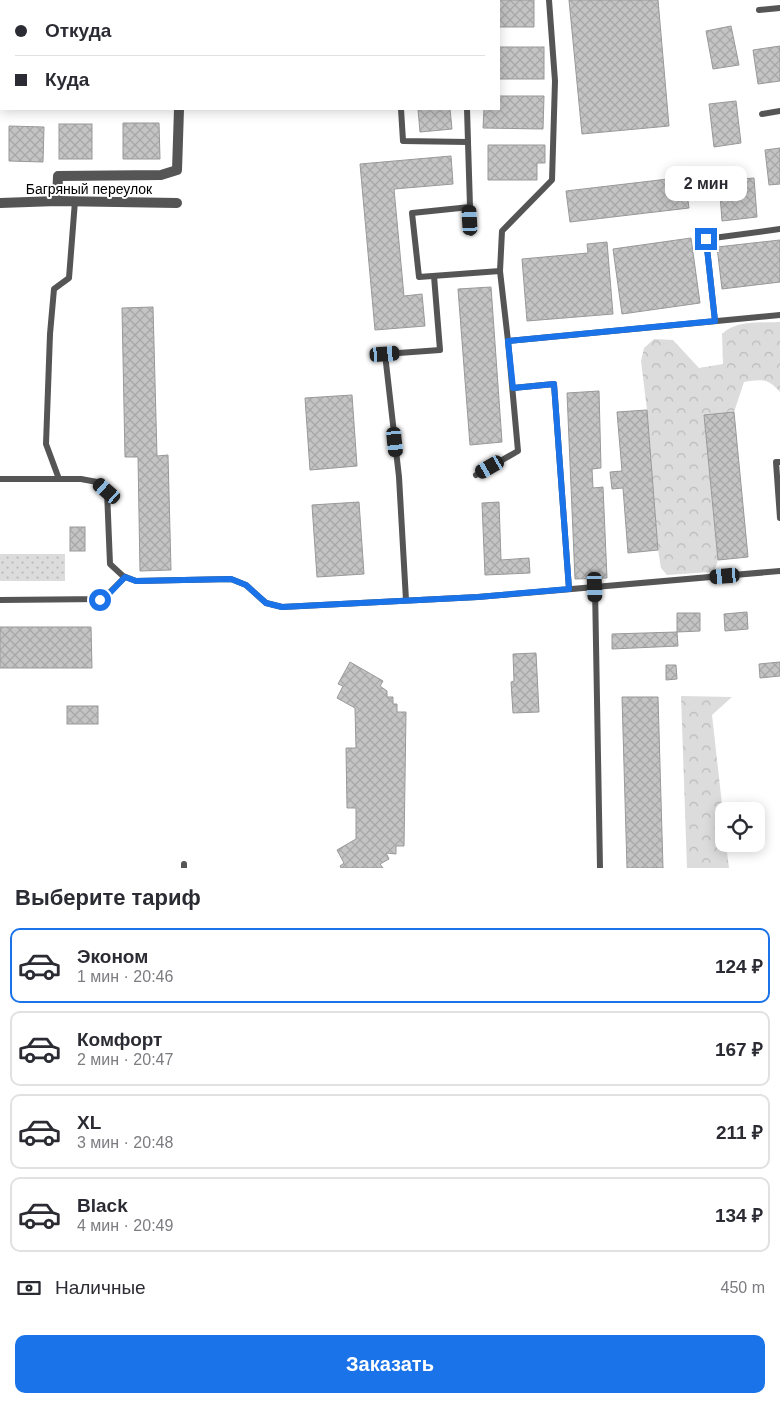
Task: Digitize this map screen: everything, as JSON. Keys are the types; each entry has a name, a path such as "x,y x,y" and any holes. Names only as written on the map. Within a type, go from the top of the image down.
{"street":[{"path":"57,201 58,176 161,175 177,170 179,110"},
{"name":"Багряный переулок","path":"0,203 57,201 177,202"}],"lane":[{"path":"476,475 518,450 500,271 502,231 552,180 555,81 549,0"},
{"path":"759,10 780,8"},
{"path":"401,110 404,141 468,142"},
{"path":"466,110 471,233"},
{"path":"762,114 780,111"},
{"path":"59,479 46,444 50,334 54,289 69,278 75,202"},
{"path":"470,207 412,213 419,277 500,271"},
{"path":"715,321 706,239 780,230"},
{"path":"406,600 399,477 385,354 440,350 434,276"},
{"path":"508,341 780,315"},
{"path":"513,388 554,384 569,589"},
{"path":"780,462 776,462 780,518"},
{"path":"0,479 81,479 97,482 107,491 110,564 125,577 136,581 231,579 246,585 266,603 282,607 478,597 780,571"},
{"path":"0,600 100,600 106,597 125,577"},
{"path":"595,587 600,868"}],"green space":[{"path":"780,322 780,392 768,382 755,380 744,382 734,412 704,416 718,560 715,569 710,572 667,575 661,568 658,550 647,410 641,361 644,348 654,339 673,340 699,368 723,364 722,334 741,324"},
{"path":"0,554 65,554 65,581 0,581"},
{"path":"681,696 732,697 712,715 722,802 715,802 715,852 727,852 729,868 687,868"}],"building":[{"path":"500,0 534,0 534,27 500,27"},
{"path":"569,0 658,0 669,126 582,134"},
{"path":"731,26 739,65 713,69 706,31"},
{"path":"780,46 780,81 758,84 753,50"},
{"path":"500,47 544,47 544,79 500,79"},
{"path":"500,96 544,96 543,129 483,128 484,110 500,110"},
{"path":"736,101 741,143 714,147 709,104"},
{"path":"418,110 450,110 452,129 420,132"},
{"path":"123,123 159,123 160,159 123,159"},
{"path":"59,124 92,124 92,159 59,159"},
{"path":"9,126 44,127 43,162 9,161"},
{"path":"488,145 545,145 545,163 537,163 537,180 488,180"},
{"path":"780,148 780,184 769,185 765,150"},
{"path":"451,156 453,184 394,189 404,296 422,294 425,326 375,330 360,164"},
{"path":"685,177 689,208 570,222 566,191"},
{"path":"754,178 757,217 722,221 719,181"},
{"path":"691,238 700,303 622,314 613,249"},
{"path":"780,240 780,282 722,289 717,247"},
{"path":"607,242 613,314 527,321 522,259 588,253 587,244"},
{"path":"491,287 502,442 470,445 458,289"},
{"path":"153,307 157,456 168,455 171,570 140,571 138,457 125,457 122,308"},
{"path":"599,391 601,468 592,469 593,488 603,487 607,578 575,579 567,393"},
{"path":"352,395 357,466 310,470 305,398"},
{"path":"647,410 658,550 628,553 623,488 612,489 610,472 622,471 617,412"},
{"path":"734,412 748,557 718,560 704,415"},
{"path":"359,502 364,574 317,577 312,505"},
{"path":"499,502 501,560 529,558 530,573 485,575 482,503"},
{"path":"70,527 85,527 85,551 70,551"},
{"path":"747,612 748,629 725,631 724,614"},
{"path":"677,613 700,613 700,631 677,632"},
{"path":"0,627 91,627 92,668 0,668"},
{"path":"677,632 678,646 612,649 612,634"},
{"path":"536,653 539,712 513,713 511,682 514,681 513,654"},
{"path":"350,662 383,681 380,686 387,691 387,697 393,697 393,704 397,704 397,712 406,712 404,846 396,846 396,854 386,853 389,859 380,864 383,868 341,868 340,866 344,863 337,850 356,839 356,808 347,808 346,748 356,748 355,708 337,698 343,686 338,684"},
{"path":"780,662 780,676 760,678 759,664"},
{"path":"666,665 676,665 677,679 666,680"},
{"path":"622,697 658,697 663,868 627,868"},
{"path":"67,706 98,706 98,724 67,724"}],"route":[{"path":"100,600 106,597 125,577 136,581 231,579 246,585 266,603 282,607 478,597 569,589 554,384 513,388 508,341 715,321 706,239"}]}
